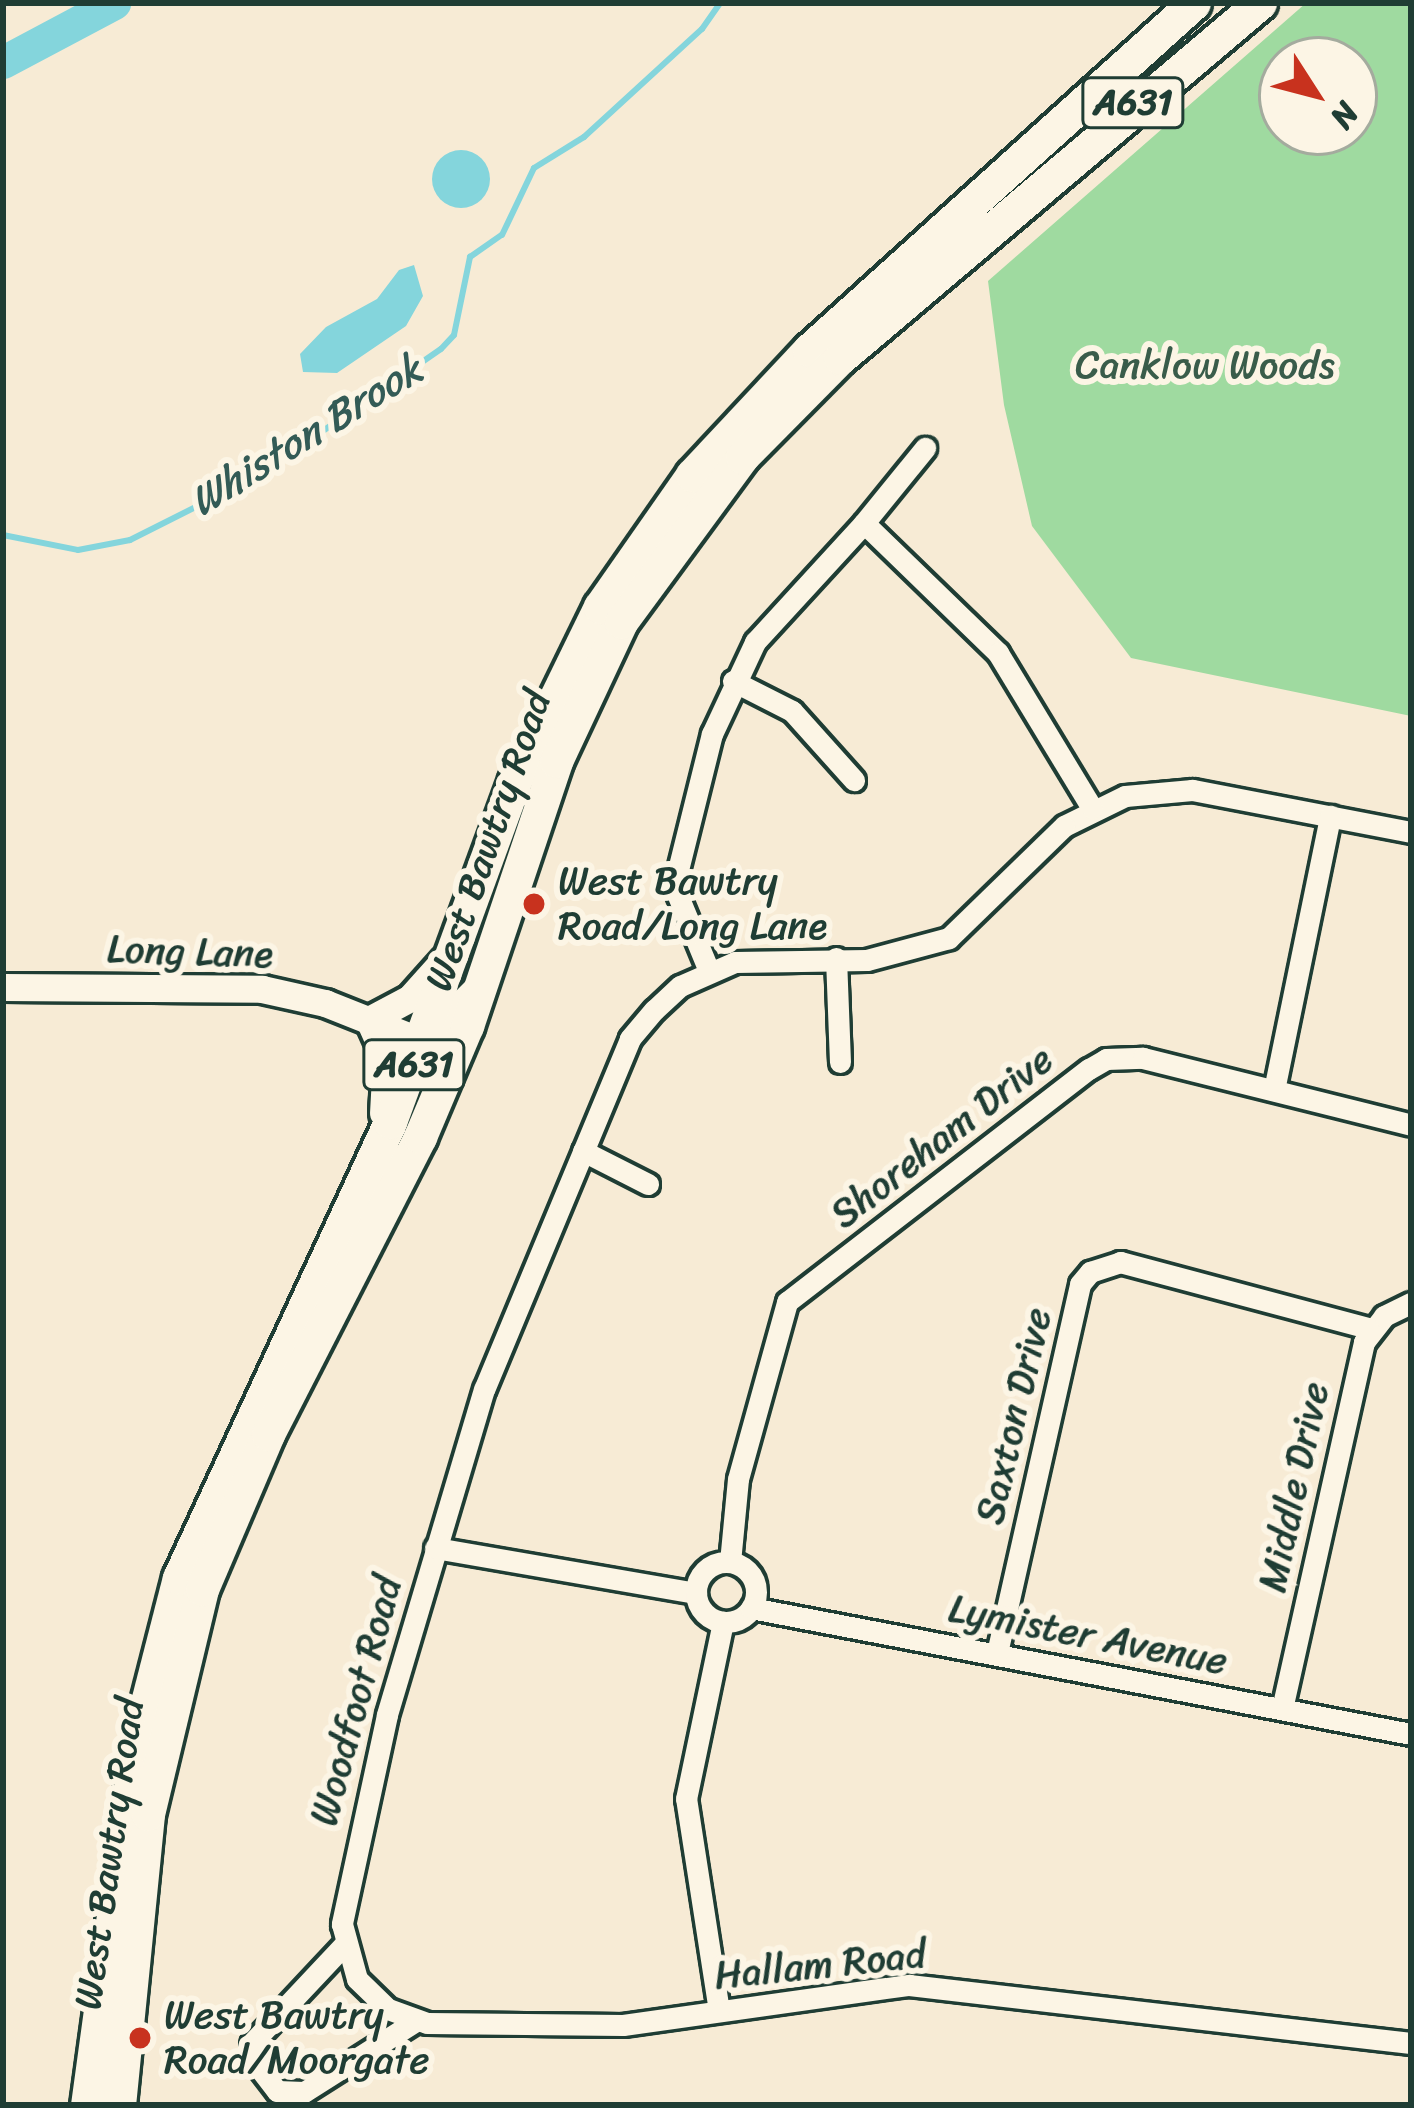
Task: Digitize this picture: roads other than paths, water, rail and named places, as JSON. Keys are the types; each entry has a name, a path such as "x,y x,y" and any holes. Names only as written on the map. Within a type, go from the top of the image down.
{"main road":[{"name":"West Bawtry Road","path":"88,2105 136,1745 174,1596 205,1510 378,1148 423,1042 551,701 652,526 809,350 1193,3"},
{"name":"West Bawtry Road","path":"119,2105 148,1814 202,1589 268,1433 420,1136 486,969 580,700 666,551 742,457 840,358 1176,68 1260,3"},
{"name":"A631","path":"1114,71 1133,77 1176,68"}],"street":[{"path":"709,971 678,908 676,866 733,681 780,611 864,523 925,448"},
{"path":"864,523 998,653 1092,808"},
{"path":"733,681 792,711 854,780"},
{"name":"Woodfoot Road","path":"343,1946 358,1822 484,1389 630,1039 680,986 709,971 778,956 836,958 910,952 949,938 1064,826 1092,808 1125,796 1192,790 1411,832"},
{"path":"1274,1090 1330,816"},
{"path":"369,1020 425,985 460,938"},
{"path":"836,958 840,1061"},
{"name":"A631","path":"423,1042 463,1008 486,969"},
{"name":"Long Lane","path":"3,987 262,988 369,1020 423,1042"},
{"name":"A631","path":"369,1020 388,1076 378,1148"},
{"name":"Shoreham Drive","path":"730,1562 738,1480 787,1302 1106,1059 1143,1058 1411,1125"},
{"path":"583,1151 647,1184"},
{"name":"Saxton Drive","path":"997,1653 1080,1284 1090,1272 1120,1262 1371,1329"},
{"path":"1371,1329 1411,1303"},
{"name":"Middle Drive","path":"1282,1709 1371,1329"},
{"path":"435,1548 696,1593"},
{"path":"730,1562 753,1579 751,1608 723,1622 704,1612 696,1593 706,1570 730,1562"},
{"name":"Lymister Avenue","path":"751,1608 1411,1734"},
{"path":"719,2011 686,1799 723,1622"},
{"path":"343,1946 372,1995 416,2021 304,2092 277,2091 251,2057 251,2044 343,1946"},
{"name":"Hallam Road","path":"416,2021 623,2025 909,1985 971,1988 1411,2043"}],"water":[{"path":"461,150 481,159 490,179 481,199 461,208 441,199 432,179 441,159"},
{"path":"414,265 423,296 406,326 337,373 303,372 300,354 326,327 377,299 399,270"}],"waterway":[{"path":"3,62 114,3"},
{"name":"Whiston Brook","path":"3,535 78,550 130,540 261,474 441,349 454,335 470,257 502,235 534,168 584,137 702,29 720,3"}],"place":[{"name":"West Bawtry Road/Long Lane","path":"534,904"},
{"name":"West Bawtry Road/Moorgate","path":"140,2038"}],"park label":[{"name":"Canklow Woods","path":"1205,365"}]}
